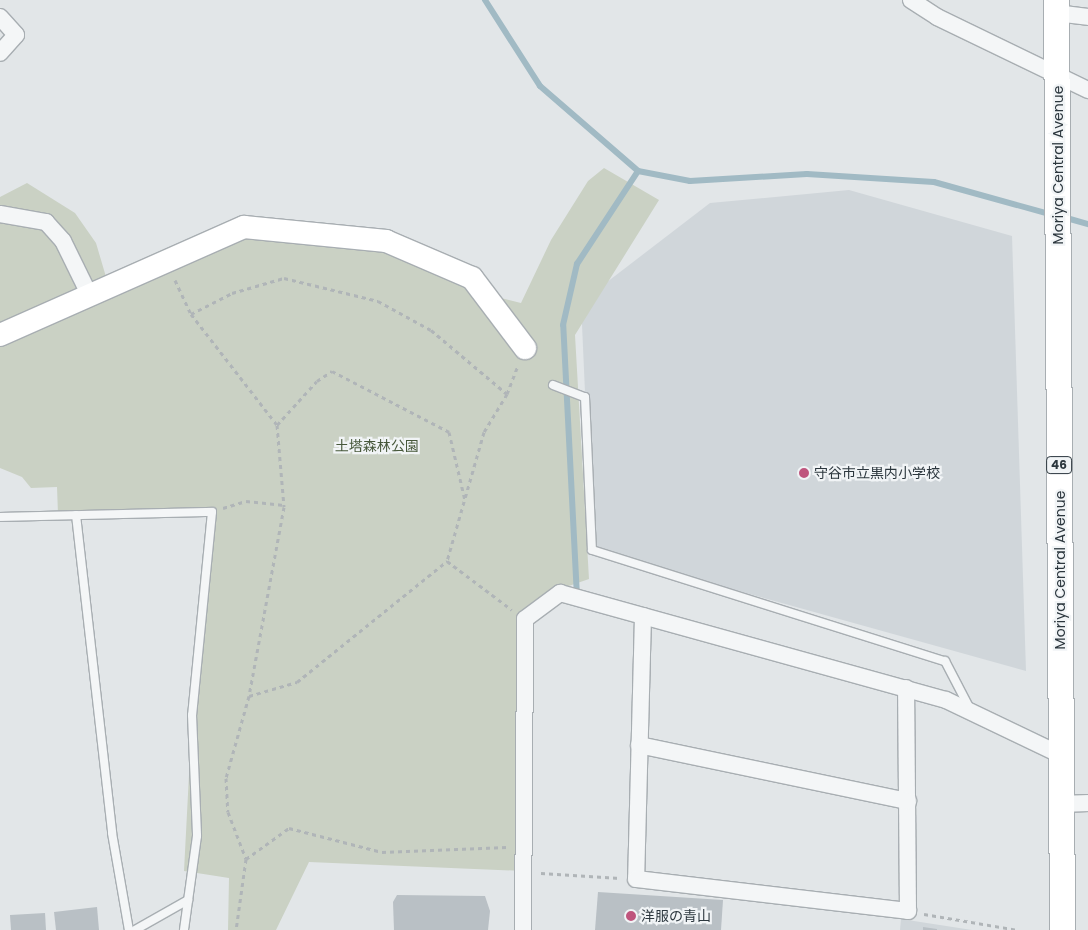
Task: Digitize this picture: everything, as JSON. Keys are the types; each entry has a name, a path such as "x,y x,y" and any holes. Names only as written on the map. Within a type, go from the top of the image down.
{"main road":[{"name":"Moriya Central Avenue","path":"1056,7 1062,930"}],"street":[{"path":"911,0 937,17 1088,90"},
{"path":"1056,7 1088,17"},
{"path":"0,17 16,35 0,53"},
{"path":"0,214 46,222 63,241 90,296"},
{"path":"0,335 244,227 386,241 472,278 525,348"},
{"path":"524,930 525,620 560,593 946,700 1061,755"},
{"path":"643,616 636,879 908,911 906,688"},
{"path":"639,745 908,801"},
{"path":"1060,804 1088,803"}],"lane":[{"path":"553,385 585,396 592,550 945,660 972,713"},
{"path":"0,517 212,512 192,715 197,836 184,930"},
{"path":"76,515 112,833 129,930"},
{"path":"135,930 188,900"}],"path":[{"path":"166,261 191,314 277,424 284,505 249,696 226,778 228,812 246,858 236,930"},
{"path":"191,314 232,293 284,278 378,301 431,330 507,394"},
{"path":"249,696 296,682 447,561 484,432 507,394 525,348"},
{"path":"277,424 317,381 332,371 449,432 464,501"},
{"path":"212,512 246,502 284,505"},
{"path":"447,561 525,620"},
{"path":"246,858 289,828 382,852 523,847"},
{"path":"523,871 636,879"},
{"path":"908,911 1019,930"}],"shaded area":[{"name":"守谷市立黒内小学校","path":"849,190 1012,236 1026,671 592,550 581,302 710,203"},
{"path":"901,919 972,930 900,930"}],"green space":[{"name":"土塔森林公園","path":"604,168 659,200 575,335 589,579 560,589 525,620 523,871 309,862 276,930 228,930 229,878 184,871 195,659 209,544 207,512 58,514 57,487 31,488 22,477 0,468 0,197 27,183 75,213 96,243 109,287 244,227 373,240 484,294 521,303 551,240 588,181"}],"building":[{"path":"598,892 723,900 721,930 595,930"},
{"path":"397,895 485,896 490,911 488,930 394,930 393,902"},
{"path":"97,907 99,930 56,930 54,912"},
{"path":"45,913 46,930 11,930 10,915"},
{"path":"923,927 937,929 937,930 923,930"}],"waterway":[{"path":"485,0 540,86 638,171"},
{"path":"577,597 563,325 577,264 638,171 690,181 807,174 934,182 1053,215"},
{"path":"1063,217 1088,224"}],"place":[{"name":"守谷市立黒内小学校","path":"804,473"},
{"name":"洋服の青山","path":"631,916"}]}
